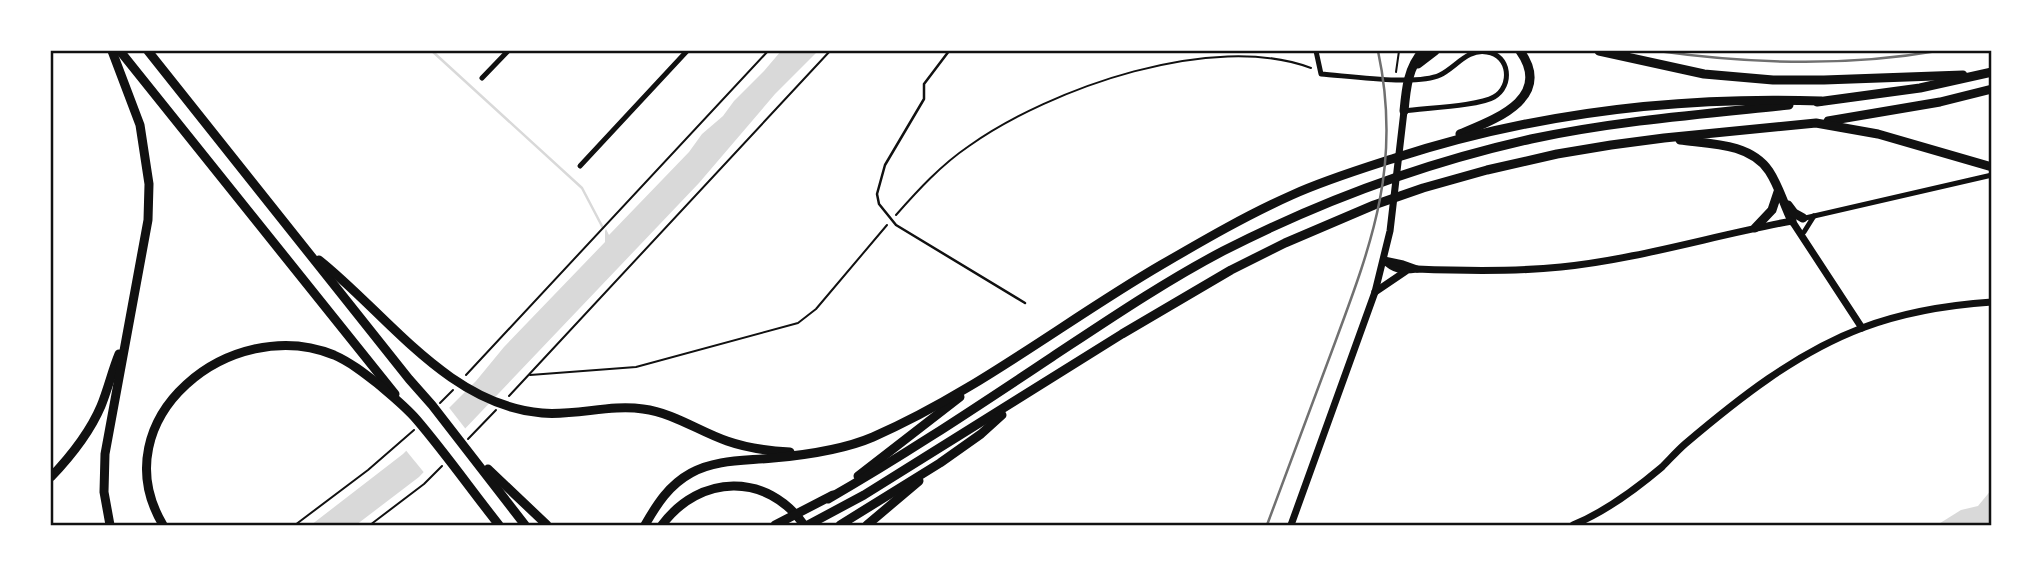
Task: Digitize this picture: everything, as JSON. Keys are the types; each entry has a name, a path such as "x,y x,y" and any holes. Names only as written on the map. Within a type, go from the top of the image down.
{"highway":[{"path":"110,525 104,492 105,454 148,220 149,184 140,125 112,51"},
{"path":"120,51 409,412"},
{"path":"148,51 525,525"},
{"path":"1404,111 1410,73 1423,51"},
{"path":"1410,73 1435,51"},
{"path":"1430,146 1497,118 1518,104 1529,80 1527,63 1520,51"},
{"path":"1599,51 1704,74 1773,80 1987,73"},
{"path":"775,525 828,499 902,455 1106,320 1222,252 1281,223 1362,189 1432,165 1534,139 1628,123 1920,88 1987,73"},
{"path":"662,525 686,500 712,489 741,486 772,495 789,507 806,525 864,495 1122,334 1231,270 1285,243 1374,205 1423,188 1557,154 1664,138 1816,123 1940,102 1992,89"},
{"path":"645,525 666,492 690,473 705,466 809,453 854,444 872,437 912,418 984,377 1112,294 1223,230 1293,195 1363,168 1430,146 1518,124 1618,108 1748,99 1821,101"},
{"path":"1816,123 1878,134 1992,167"},
{"path":"1664,138 1718,145 1750,154 1761,162 1794,213 1803,218"},
{"path":"1776,186 1791,221"},
{"path":"1755,228 1772,210 1776,186"},
{"path":"309,252 345,281 406,342 476,393 510,407 554,413 643,409 682,420 744,447 809,453"},
{"path":"51,477 73,453 99,409 126,340"},
{"path":"163,525 147,481 148,449 165,410 181,390 202,371 231,356 273,346 316,349 334,355 361,370 417,420 499,525"},
{"path":"828,499 984,377"},
{"path":"840,525 940,463 981,434 1016,402"},
{"path":"468,451 547,525"},
{"path":"867,525 940,463"}],"main road":[{"path":"1291,525 1375,292 1384,260 1404,111"},
{"path":"1384,260 1399,271 1517,271 1562,267 1791,221 1799,225 1804,232 1808,246"},
{"path":"1791,221 1862,328"},
{"path":"1384,260 1417,269"},
{"path":"1375,292 1408,271"},
{"path":"1573,525 1586,520 1639,485 1746,395 1784,368 1830,342 1892,318 1959,304 1992,302"}],"street":[{"path":"482,78 508,51"},
{"path":"580,166 688,51"},
{"path":"1316,51 1321,74 1395,80 1438,76 1480,51 1494,54 1507,72 1505,87 1490,99 1404,111"},
{"path":"1791,221 1992,174"},
{"path":"1804,232 1814,216"}],"lane":[{"path":"949,51 924,84 924,99 885,165 877,194 879,204 891,220 1025,303"}],"path":[{"path":"475,365 768,51"},
{"path":"830,51 530,374 636,367 798,324 816,309 924,184 968,146 1025,112 1096,82 1181,61 1226,57 1291,60 1321,74"},
{"path":"1395,80 1399,51"},
{"path":"295,525 400,443"},
{"path":"370,525 429,479"}],"shaded area":[{"path":"781,51 818,51 775,94 699,183 419,477 356,525 311,525 403,454 476,381 504,347 605,242 606,229 609,235"},
{"path":"1992,489 1992,525 1937,525 1961,510 1978,506"}],"pier":[{"path":"447,405 468,432 426,475 404,448"}],"waterway":[{"path":"432,51 582,188 603,228"}],"railway":[{"path":"1267,525 1358,279 1378,207 1387,133 1385,93 1378,51"},
{"path":"1658,51 1728,59 1798,62 1868,60 1937,51"}]}
